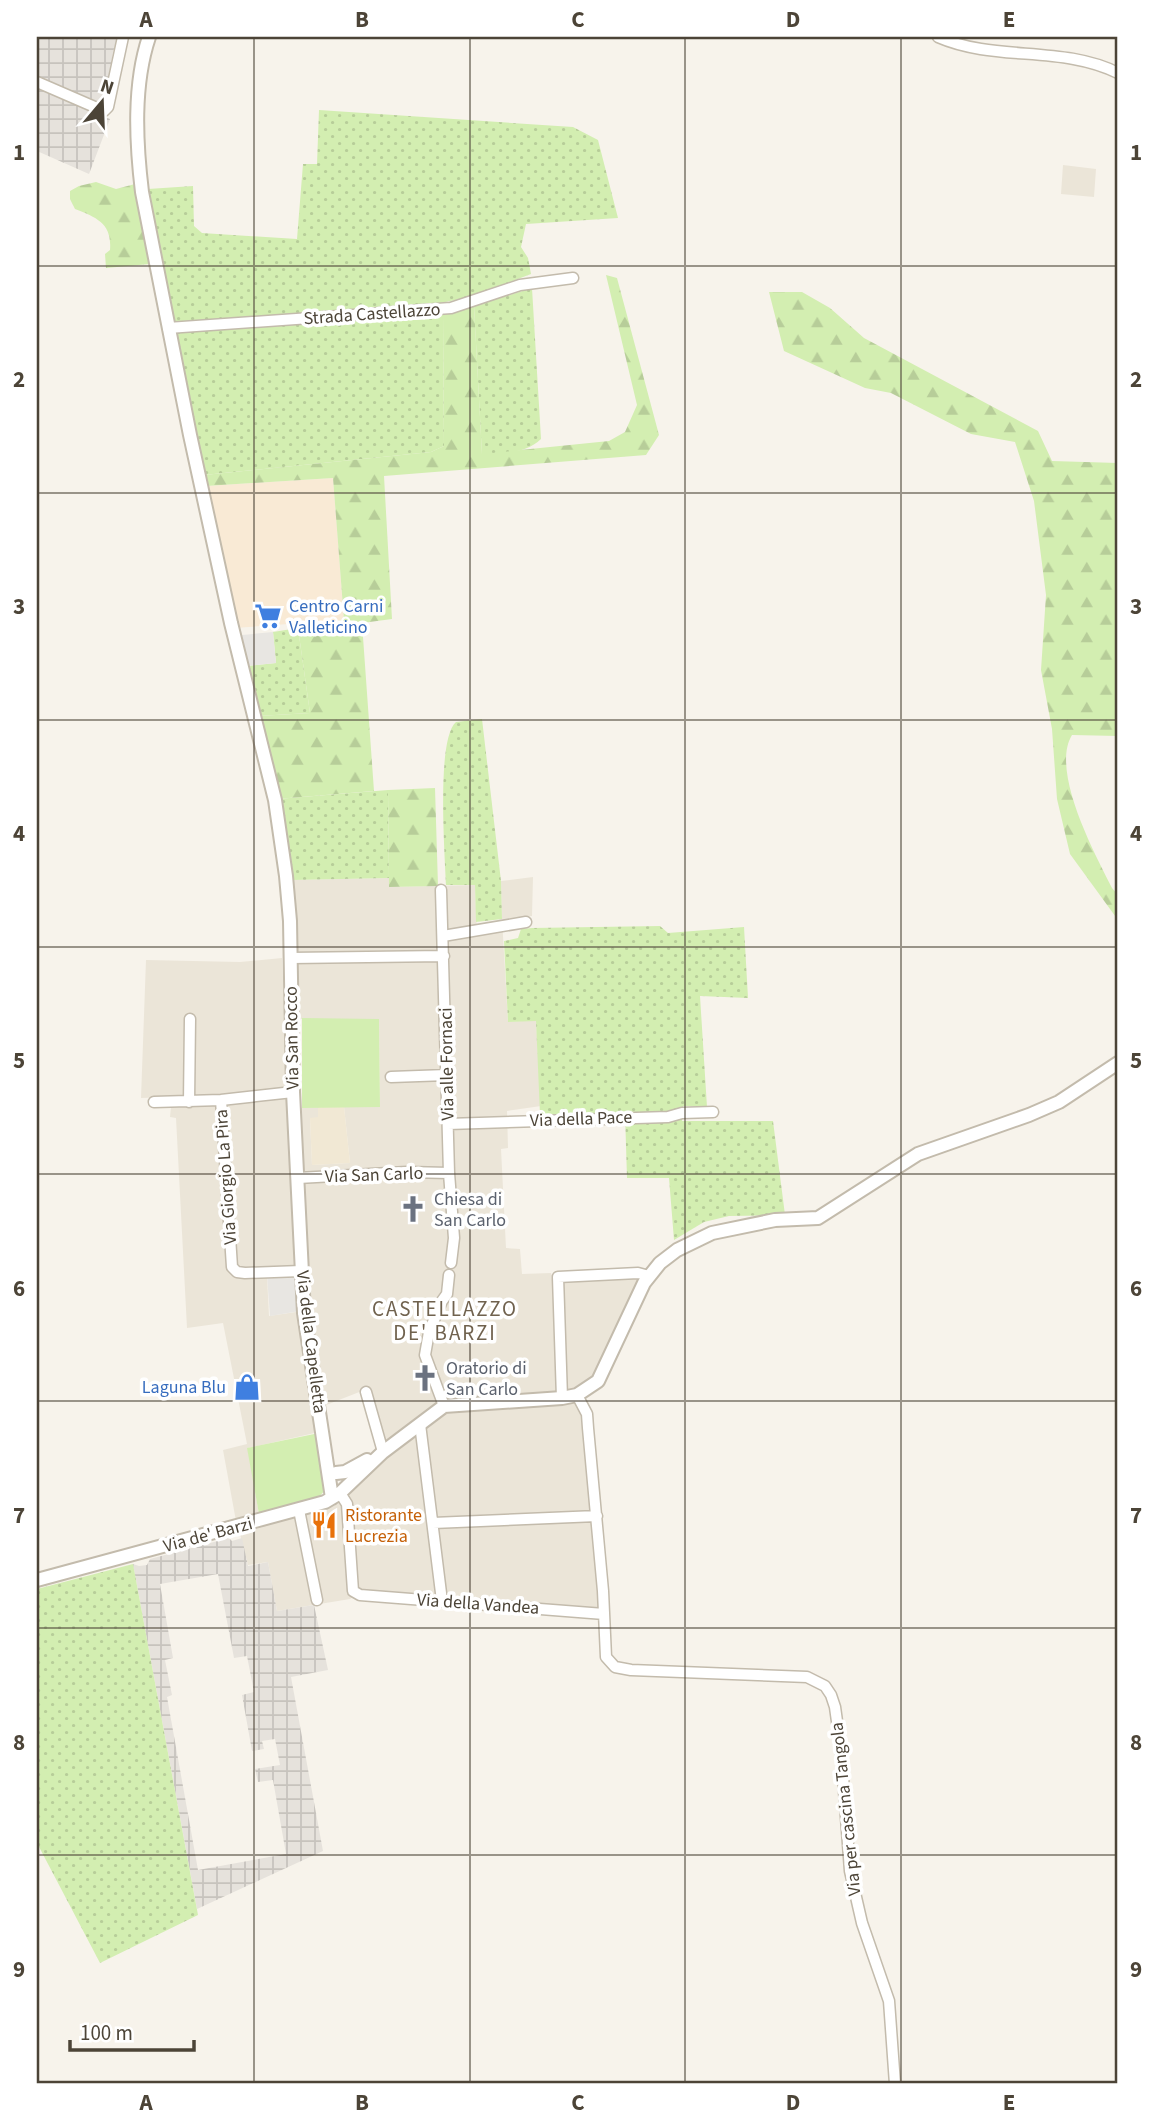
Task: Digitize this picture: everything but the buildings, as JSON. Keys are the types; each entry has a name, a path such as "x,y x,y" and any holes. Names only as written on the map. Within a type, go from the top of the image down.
{"street":[{"path":"37,82 104,111 108,107 123,37"},
{"path":"149,37 141,68 139,94 140,173 168,328"},
{"path":"938,37 974,47 1083,60 1118,73"},
{"name":"Strada Castellazzo","path":"168,328 451,308 520,285 573,278"},
{"name":"Via San Rocco","path":"168,328 231,623 276,808 288,897 298,1178"},
{"name":"Via alle Fornaci","path":"441,890 449,1173 454,1238 451,1263"},
{"path":"443,936 526,922"},
{"path":"291,958 444,956"},
{"path":"190,1019 190,1102"},
{"path":"327,1463 336,1474 341,1492 383,1452 443,1406 577,1395 598,1381 649,1276 677,1250 712,1233 775,1220 818,1218 918,1154 1059,1102 1118,1063"},
{"path":"391,1077 447,1075"},
{"path":"154,1102 221,1100 293,1092"},
{"name":"Via Giorgio La Pira","path":"221,1100 232,1267 245,1273 301,1271"},
{"name":"Via della Pace","path":"448,1124 668,1117 682,1113 713,1112"},
{"name":"Via San Carlo","path":"298,1178 407,1172 449,1173"},
{"name":"Via della Capelletta","path":"298,1178 303,1313 327,1463 341,1492"},
{"path":"562,1398 558,1277 638,1273 649,1276"},
{"path":"443,1406 425,1355 429,1332 447,1294 449,1275"},
{"path":"366,1392 383,1452"},
{"name":"Via per cascina Tangola","path":"577,1395 587,1414 606,1657 615,1667 631,1670 807,1677 825,1686 831,1695 841,1750 850,1871 862,1923 889,2001 895,2084"},
{"path":"421,1424 442,1601"},
{"path":"336,1474 383,1452"},
{"name":"Via de' Barzi","path":"37,1580 299,1510 341,1492"},
{"name":"Via della Vandea","path":"341,1492 347,1504 353,1591 360,1595 604,1614"},
{"path":"299,1510 317,1600"},
{"path":"433,1523 597,1516"}],"shaded area":[{"path":"37,37 118,37 105,99 99,102 37,76"},
{"path":"37,88 110,119 89,174 37,151"},
{"path":"1063,165 1096,169 1094,197 1061,194"},
{"path":"333,478 344,620 235,628 206,486"},
{"path":"273,632 276,663 247,666 242,635"},
{"path":"533,877 532,916 502,919 508,1022 536,1020 541,1106 507,1111 508,1148 501,1149 506,1248 520,1249 522,1274 551,1273 552,1280 635,1276 641,1279 591,1384 567,1392 440,1403 382,1444 367,1389 321,1407 310,1329 300,1108 318,1107 318,1118 310,1118 312,1165 350,1163 344,1107 380,1107 379,1019 298,1019 293,880 389,878 389,887 475,885 477,933 502,930 501,881"},
{"path":"282,958 296,1275 267,1276 269,1316 296,1312 319,1432 248,1448 259,1514 236,1521 223,1450 247,1444 223,1323 187,1328 176,1118 170,1117 172,1097 141,1098 146,960 240,962"},
{"path":"318,1107 344,1107 350,1163 312,1165 310,1118 318,1117"},
{"path":"296,1275 300,1311 270,1316 267,1276"},
{"path":"570,1401 584,1409 602,1608 363,1590 350,1599 277,1611 268,1562 248,1565 240,1534 263,1527 262,1524 345,1500 384,1456 441,1413"},
{"path":"229,1538 232,1541 242,1538 248,1566 268,1562 277,1611 314,1605 328,1670 291,1677 323,1851 197,1909 133,1564 147,1565 150,1559","holes":["218,1574 234,1658 247,1656 254,1692 242,1695 252,1751 264,1749 262,1741 275,1739 280,1765 255,1769 258,1782 273,1780 286,1854 198,1870 167,1697 172,1695 165,1660 173,1658 160,1584"]}],"green space":[{"path":"319,110 573,127 598,140 618,218 526,224 521,247 528,258 531,274 471,297 440,303 174,322 148,189 193,186 194,226 202,233 297,239 303,164 317,164"},
{"path":"96,182 116,189 135,184 150,264 106,268 105,254 110,250 110,241 106,228 97,219 75,209 70,199 70,191"},
{"path":"606,275 617,278 659,435 646,455 384,476 392,619 362,623 374,791 277,799 258,716 310,713 298,628 344,620 333,478 206,486 204,475 431,452 444,446 443,315 474,306 482,454 609,441 625,432 637,405"},
{"path":"532,288 541,439 521,450 482,455 474,306"},
{"path":"769,292 802,292 830,308 864,338 1038,431 1052,461 1118,463 1118,736 1072,735 1067,751 1067,769 1077,812 1112,888 1118,895 1118,920 1070,854 1057,799 1052,729 1041,670 1046,595 1034,501 1015,442 971,434 891,393 865,388 784,351"},
{"path":"443,315 444,446 431,452 204,475 175,333"},
{"path":"298,628 310,713 258,716 247,666 276,663 273,632"},
{"path":"482,719 501,881 502,919 476,922 475,885 446,885 444,773 450,733 456,722"},
{"path":"435,788 438,886 389,887 388,790"},
{"path":"388,790 389,878 293,880 277,799"},
{"path":"660,926 668,933 744,927 748,998 700,996 707,1107 683,1106 682,1121 773,1121 785,1215 729,1216 704,1222 674,1240 669,1178 627,1178 625,1113 540,1115 536,1021 508,1022 504,941 518,938 521,929"},
{"path":"302,1018 379,1019 380,1107 302,1108"},
{"path":"319,1433 327,1488 317,1499 259,1514 247,1448"},
{"path":"133,1564 198,1915 100,1963 37,1843 37,1589"}],"place":[{"name":"Centro Carni Valleticino","path":"268,616"},
{"name":"Chiesa di San Carlo","path":"413,1209"},
{"name":"Oratorio di San Carlo","path":"425,1378"},
{"name":"Laguna Blu","path":"247,1387"},
{"name":"Ristorante Lucrezia","path":"324,1525"}],"district":[{"name":"CASTELLAZZO DE' BARZI","path":"445,1321"}]}
